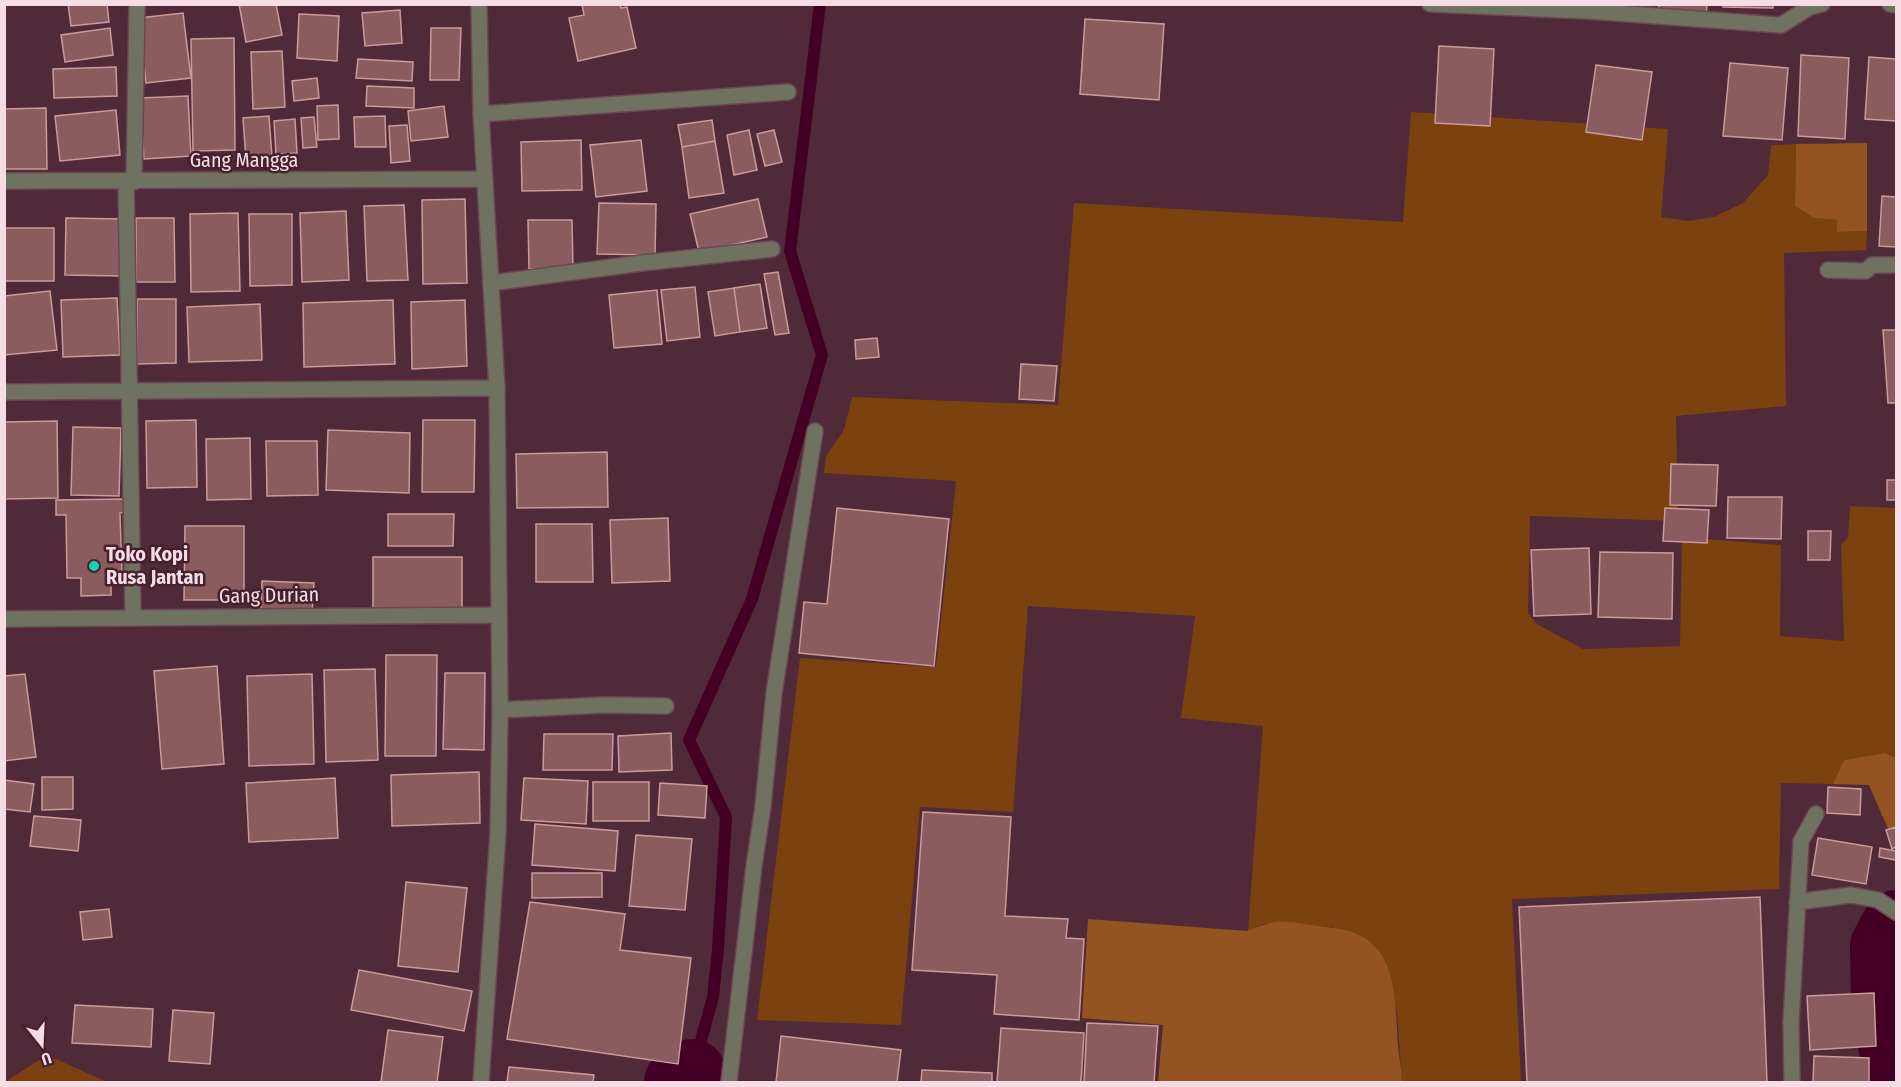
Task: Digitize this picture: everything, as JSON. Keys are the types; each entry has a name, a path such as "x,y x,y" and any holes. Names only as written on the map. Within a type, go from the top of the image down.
{"street":[{"path":"132,618 129,391 130,182 137,4"},
{"path":"479,4 484,179 497,388 500,710 498,833 481,1083"},
{"path":"1430,4 1588,11 1781,25 1810,7 1822,4"},
{"path":"1890,4 1896,5"},
{"path":"481,114 788,92"},
{"name":"Gang Mangga","path":"4,181 484,179"},
{"path":"491,283 772,249"},
{"path":"1828,270 1866,271 1872,265 1896,265"},
{"path":"4,392 497,388"},
{"path":"729,1083 754,866 764,806 774,693 815,431"},
{"name":"Gang Durian","path":"4,619 498,615"},
{"path":"500,710 604,705 666,706"},
{"path":"1792,1083 1791,1023 1801,841 1816,814"},
{"path":"1797,902 1851,895 1878,900 1894,910"}],"shaded area":[{"path":"1411,112 1668,129 1661,217 1688,221 1714,217 1743,203 1768,175 1771,145 1796,144 1795,206 1814,218 1837,220 1837,232 1867,231 1866,250 1784,253 1786,406 1676,416 1678,521 1530,516 1528,613 1537,624 1583,649 1680,646 1682,537 1781,545 1780,636 1844,641 1841,545 1848,538 1850,506 1896,508 1896,758 1885,753 1844,760 1833,784 1781,783 1779,889 1512,899 1521,1082 1402,1082 1397,1012 1385,963 1377,948 1332,927 1263,924 1248,931 1263,726 1181,718 1195,616 1028,606 1013,812 920,807 901,1025 757,1020 800,658 936,667 956,481 824,473 826,456 844,430 852,397 1058,405 1074,203 1403,222"},
{"path":"1867,143 1867,231 1837,232 1837,220 1814,218 1795,206 1796,144"},
{"path":"1885,753 1896,758 1896,847 1869,785 1833,784 1844,760"},
{"path":"1088,919 1247,931 1275,922 1291,922 1341,929 1363,937 1375,946 1389,971 1395,1001 1402,1082 1158,1082 1163,1025 1082,1018"},
{"path":"47,1055 107,1082 5,1082"}],"building":[{"path":"68,4 107,4 109,22 71,26"},
{"path":"239,4 276,4 282,35 246,42"},
{"path":"582,4 620,4 621,8 627,7 636,48 578,61 569,18 584,15"},
{"path":"1659,4 1707,4 1706,19 1658,14"},
{"path":"1723,4 1773,4 1773,8 1723,7"},
{"path":"400,10 402,43 365,46 362,13"},
{"path":"183,13 191,78 146,83 139,18"},
{"path":"299,14 339,16 337,61 297,58"},
{"path":"1085,19 1164,24 1159,100 1080,94"},
{"path":"110,28 113,55 65,62 61,35"},
{"path":"431,28 461,28 459,80 430,80"},
{"path":"234,38 235,150 193,151 191,39"},
{"path":"1439,46 1494,49 1490,126 1435,123"},
{"path":"282,51 285,107 253,109 251,52"},
{"path":"1801,55 1849,58 1845,139 1798,136"},
{"path":"1869,57 1896,59 1896,121 1865,119"},
{"path":"358,59 413,62 412,81 356,78"},
{"path":"1730,63 1788,68 1782,140 1723,136"},
{"path":"1596,65 1652,72 1642,140 1586,132"},
{"path":"116,67 117,96 54,98 53,69"},
{"path":"317,78 319,98 294,101 292,81"},
{"path":"367,86 414,88 414,108 366,106"},
{"path":"188,96 191,156 144,159 140,98"},
{"path":"338,105 339,139 318,140 317,106"},
{"path":"444,106 448,137 411,141 408,111"},
{"path":"46,108 47,169 4,169 4,109"},
{"path":"116,110 120,155 60,161 55,116"},
{"path":"269,116 272,157 246,159 243,118"},
{"path":"385,116 386,147 355,147 354,117"},
{"path":"314,117 317,147 303,148 301,118"},
{"path":"295,119 297,153 276,154 274,121"},
{"path":"712,120 715,141 682,147 678,125"},
{"path":"407,125 410,161 391,163 389,126"},
{"path":"749,130 757,170 734,175 727,135"},
{"path":"774,130 782,162 765,166 757,134"},
{"path":"581,140 582,190 522,191 521,142"},
{"path":"641,140 647,191 596,197 590,145"},
{"path":"715,141 724,193 689,198 682,147"},
{"path":"1882,196 1896,197 1896,247 1879,246"},
{"path":"465,199 467,283 423,284 422,200"},
{"path":"758,199 767,237 699,252 690,214"},
{"path":"599,203 656,204 655,255 597,254"},
{"path":"404,205 408,280 367,281 364,206"},
{"path":"346,211 349,280 302,282 300,213"},
{"path":"238,213 240,291 191,292 190,214"},
{"path":"249,214 292,214 292,285 250,286"},
{"path":"66,218 123,219 122,276 65,275"},
{"path":"136,218 174,218 175,282 136,282"},
{"path":"528,220 572,220 573,269 529,269"},
{"path":"4,228 54,228 54,281 4,281"},
{"path":"778,272 789,333 775,335 764,274"},
{"path":"760,284 767,328 740,332 734,288"},
{"path":"695,287 700,337 667,341 661,290"},
{"path":"734,288 740,332 715,336 708,292"},
{"path":"657,290 662,344 614,348 609,295"},
{"path":"50,291 57,350 4,355 4,296"},
{"path":"117,298 120,355 63,357 61,300"},
{"path":"137,299 176,299 176,363 137,364"},
{"path":"393,300 395,364 304,367 303,303"},
{"path":"465,300 467,366 412,369 411,302"},
{"path":"260,304 262,360 189,362 187,307"},
{"path":"1883,330 1896,330 1896,403 1888,403"},
{"path":"877,338 879,357 856,359 855,340"},
{"path":"1021,364 1057,366 1054,401 1019,399"},
{"path":"196,420 197,487 147,488 146,421"},
{"path":"423,420 475,420 474,492 422,492"},
{"path":"57,421 58,498 4,499 4,422"},
{"path":"73,427 121,428 119,496 71,495"},
{"path":"328,430 410,433 409,493 326,490"},
{"path":"250,438 251,499 207,500 206,439"},
{"path":"266,441 317,441 318,495 267,496"},
{"path":"607,452 608,507 517,508 516,454"},
{"path":"1671,464 1718,465 1716,506 1670,505"},
{"path":"1887,480 1896,480 1896,500 1887,500"},
{"path":"1728,497 1782,497 1781,539 1727,538"},
{"path":"124,499 124,512 120,513 122,576 111,577 111,595 81,596 81,578 67,578 66,515 56,515 56,500"},
{"path":"837,508 949,519 934,666 799,653 804,602 827,604"},
{"path":"1665,508 1709,510 1707,543 1663,541"},
{"path":"388,514 454,514 453,546 388,546"},
{"path":"668,518 670,581 612,583 610,520"},
{"path":"536,524 592,524 593,582 536,582"},
{"path":"185,526 244,526 244,600 184,600"},
{"path":"1808,531 1831,531 1830,560 1808,560"},
{"path":"1589,548 1591,614 1534,616 1531,550"},
{"path":"1600,552 1673,553 1672,619 1598,617"},
{"path":"373,557 462,557 462,610 373,610"},
{"path":"262,581 314,583 312,614 261,612"},
{"path":"386,655 437,655 436,756 385,756"},
{"path":"217,666 224,764 162,769 154,671"},
{"path":"375,669 378,760 326,762 324,670"},
{"path":"445,673 485,673 484,750 443,749"},
{"path":"25,674 36,757 4,761 4,676"},
{"path":"312,674 314,764 249,766 247,676"},
{"path":"671,733 672,770 619,772 618,736"},
{"path":"544,734 613,734 612,770 543,770"},
{"path":"479,772 480,823 392,826 391,775"},
{"path":"42,777 73,777 73,809 42,810"},
{"path":"335,778 338,838 249,842 246,783"},
{"path":"524,778 588,781 586,824 521,820"},
{"path":"4,780 34,784 30,812 4,809"},
{"path":"593,782 649,782 649,821 593,821"},
{"path":"660,783 707,786 705,818 658,815"},
{"path":"1828,787 1861,789 1860,815 1827,813"},
{"path":"923,812 1011,817 1005,916 1068,919 1066,938 1084,939 1079,1020 994,1014 997,975 912,970"},
{"path":"34,816 81,820 78,851 30,846"},
{"path":"535,824 618,831 615,871 532,865"},
{"path":"1896,827 1896,847 1892,849 1886,830"},
{"path":"636,835 692,839 685,910 629,906"},
{"path":"1818,838 1872,847 1866,884 1812,875"},
{"path":"1880,848 1896,851 1896,860 1879,857"},
{"path":"532,873 602,873 602,897 532,898"},
{"path":"406,882 467,888 458,972 398,966"},
{"path":"1760,897 1767,1082 1527,1082 1519,907"},
{"path":"530,902 625,914 620,950 691,958 678,1064 507,1039"},
{"path":"109,909 112,937 83,940 80,912"},
{"path":"359,970 472,991 464,1031 351,1010"},
{"path":"1874,993 1876,1046 1810,1050 1807,996"},
{"path":"75,1005 153,1009 151,1047 72,1043"},
{"path":"173,1010 214,1013 210,1064 169,1061"},
{"path":"1087,1023 1158,1026 1154,1082 1084,1082"},
{"path":"1001,1028 1084,1033 1081,1082 997,1082"},
{"path":"388,1030 443,1037 437,1082 381,1082"},
{"path":"781,1036 901,1050 897,1082 776,1082"},
{"path":"1814,1056 1869,1058 1869,1082 1813,1082"},
{"path":"509,1067 594,1075 593,1082 507,1082"},
{"path":"922,1070 992,1073 992,1082 921,1082"}],"waterway":[{"path":"692,1073 713,997 726,817 689,740 752,599 822,355 790,251 820,4"},
{"path":"1896,924 1884,946 1885,1003 1896,1068"},
{"path":"678,1082 692,1073"}],"place":[{"name":"Toko Kopi Rusa Jantan","path":"94,566"}]}
